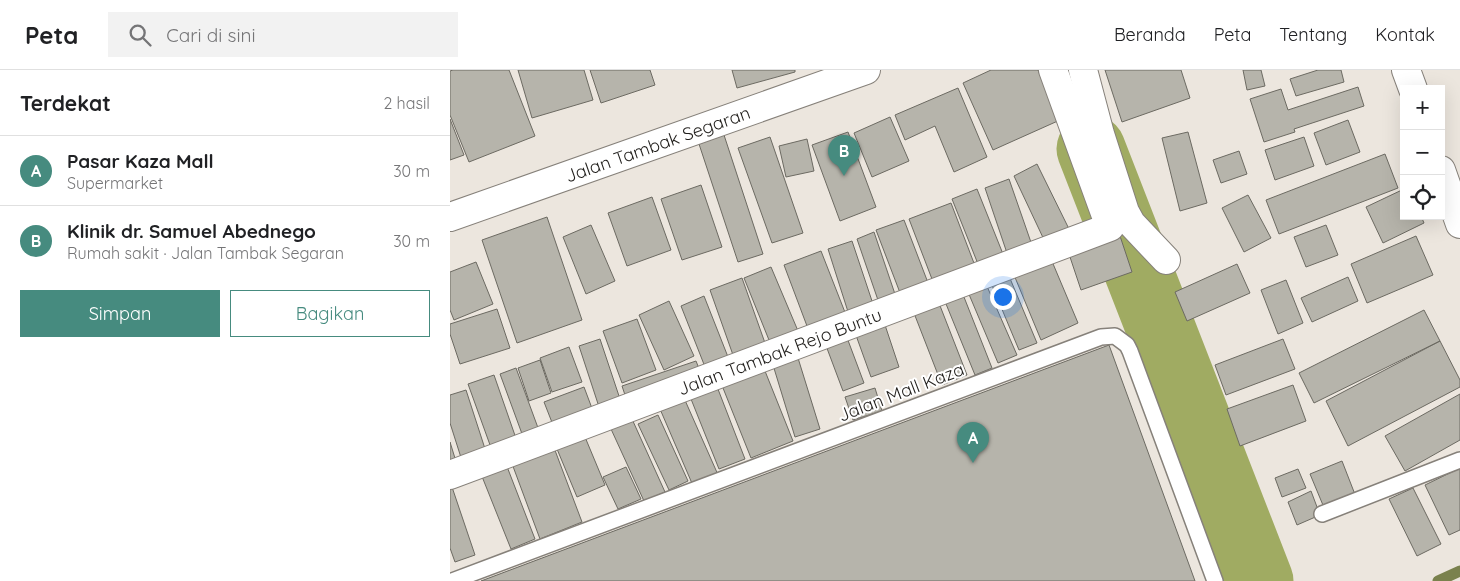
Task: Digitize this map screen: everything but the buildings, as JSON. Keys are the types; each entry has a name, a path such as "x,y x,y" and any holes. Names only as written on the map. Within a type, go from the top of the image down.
{"street":[{"name":"Jalan Tambak Segaran","path":"450,217 866,70"},
{"name":"Jalan Tambak Rejo Buntu","path":"450,475 1110,227 1053,70"},
{"path":"1083,70 1124,212 1131,223 1166,260"},
{"path":"1406,70 1412,85"},
{"path":"1443,175 1460,224"}],"lane":[{"name":"Jalan Mall Kaza","path":"452,581 1101,337 1109,336 1116,336 1130,350 1215,581"},
{"path":"1322,514 1460,460"}],"waterway":[{"path":"1091,149 1259,581"},
{"path":"1438,581 1460,571"}],"place":[{"name":"Klinik dr. Samuel Abednego","path":"844,176"},
{"name":"Pasar Kaza Mall","path":"973,463"}]}
